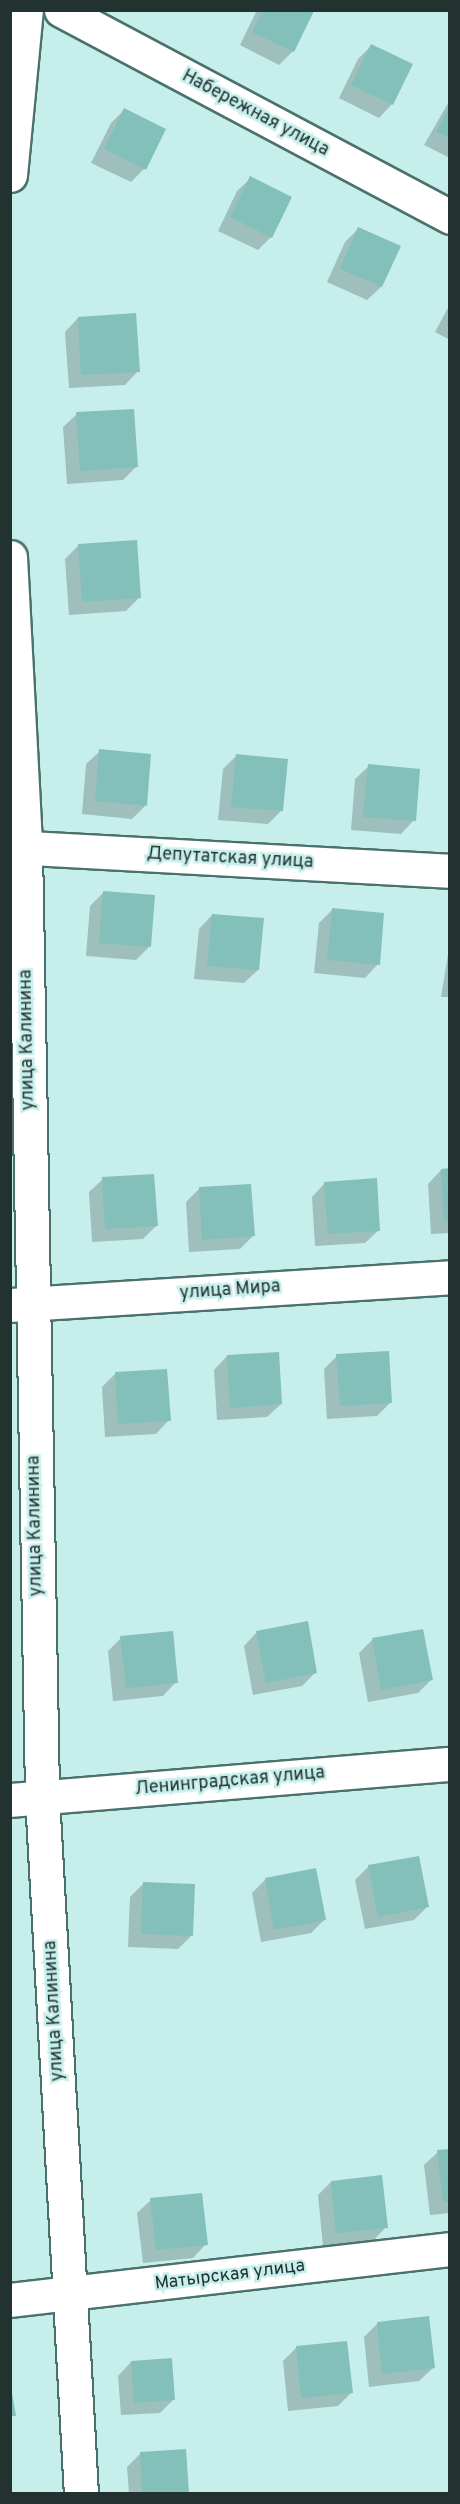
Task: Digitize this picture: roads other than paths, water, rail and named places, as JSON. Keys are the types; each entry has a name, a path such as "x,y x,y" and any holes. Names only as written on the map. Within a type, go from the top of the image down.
{"street":[{"path":"10,175 26,10"},
{"name":"Набережная улица","path":"62,10 450,217"},
{"name":"улица Калинина","path":"10,557 18,847 26,1798 71,2295 81,2493"},
{"name":"Депутатская улица","path":"18,847 450,871"},
{"name":"улица Мира","path":"21,1304 450,1277"},
{"name":"Ленинградская улица","path":"26,1798 450,1764"},
{"name":"Матырская улица","path":"10,2300 71,2295 450,2250"}]}
